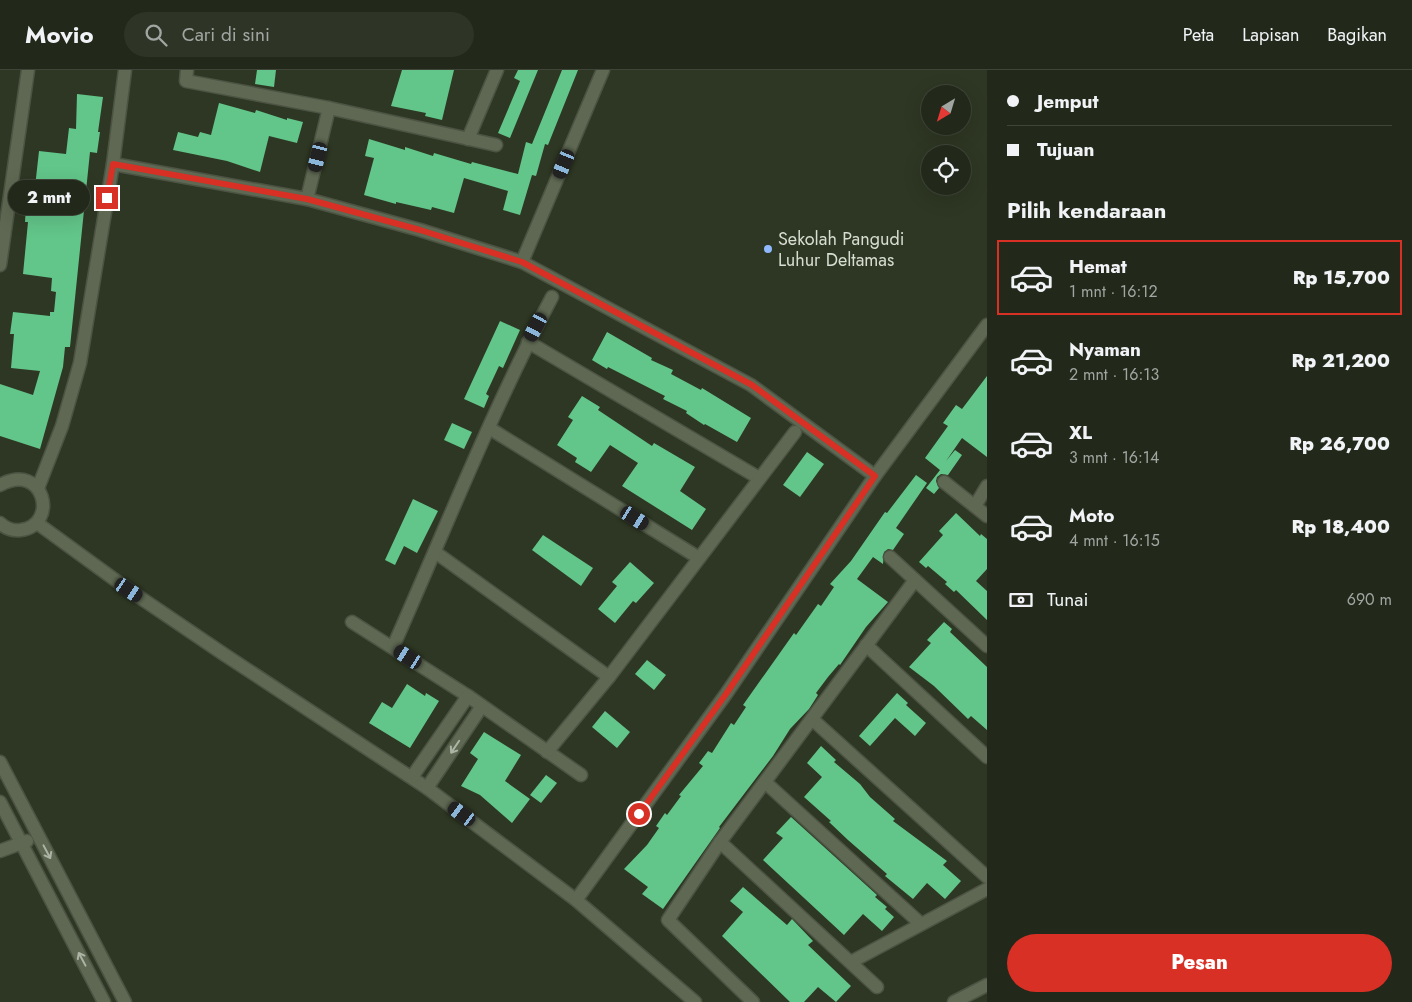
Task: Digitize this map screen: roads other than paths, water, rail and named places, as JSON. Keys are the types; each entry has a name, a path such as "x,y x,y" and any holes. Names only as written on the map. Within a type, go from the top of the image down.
{"street":[{"path":"0,265 28,70"},
{"path":"38,488 62,426 80,362 113,164 125,70"},
{"path":"187,70 186,82 329,108 496,146"},
{"path":"468,139 497,70"},
{"path":"522,262 603,70"},
{"path":"307,199 329,108"},
{"path":"113,164 307,199 420,230 522,262 752,385 875,476"},
{"path":"0,181 13,172"},
{"path":"393,647 528,342 552,297"},
{"path":"576,900 726,694 875,476 987,325"},
{"path":"528,342 759,478"},
{"path":"489,428 699,558"},
{"path":"547,752 609,676 795,432"},
{"path":"0,486 12,479 26,480 38,488 44,499 43,512 37,523 27,529 15,531 1,526"},
{"path":"944,482 987,516"},
{"path":"975,506 987,486"},
{"path":"37,523 206,643 412,777 576,900 696,1002"},
{"path":"435,552 609,676"},
{"path":"890,557 987,646"},
{"path":"752,1002 668,921 720,842 915,580"},
{"path":"352,622 468,696 581,775"},
{"path":"866,645 987,757"},
{"path":"412,777 468,696"},
{"path":"427,788 482,706"},
{"path":"812,719 987,877"},
{"path":"0,762 126,1002"},
{"path":"765,782 921,924"},
{"path":"0,802 3,815 22,844 104,1002"},
{"path":"3,815 22,803"},
{"path":"0,852 22,844 38,834"},
{"path":"720,842 877,987"},
{"path":"851,962 987,889"},
{"path":"954,1002 987,985"}],"place":[{"name":"Sekolah Pangudi Luhur Deltamas","path":"768,249"}]}
